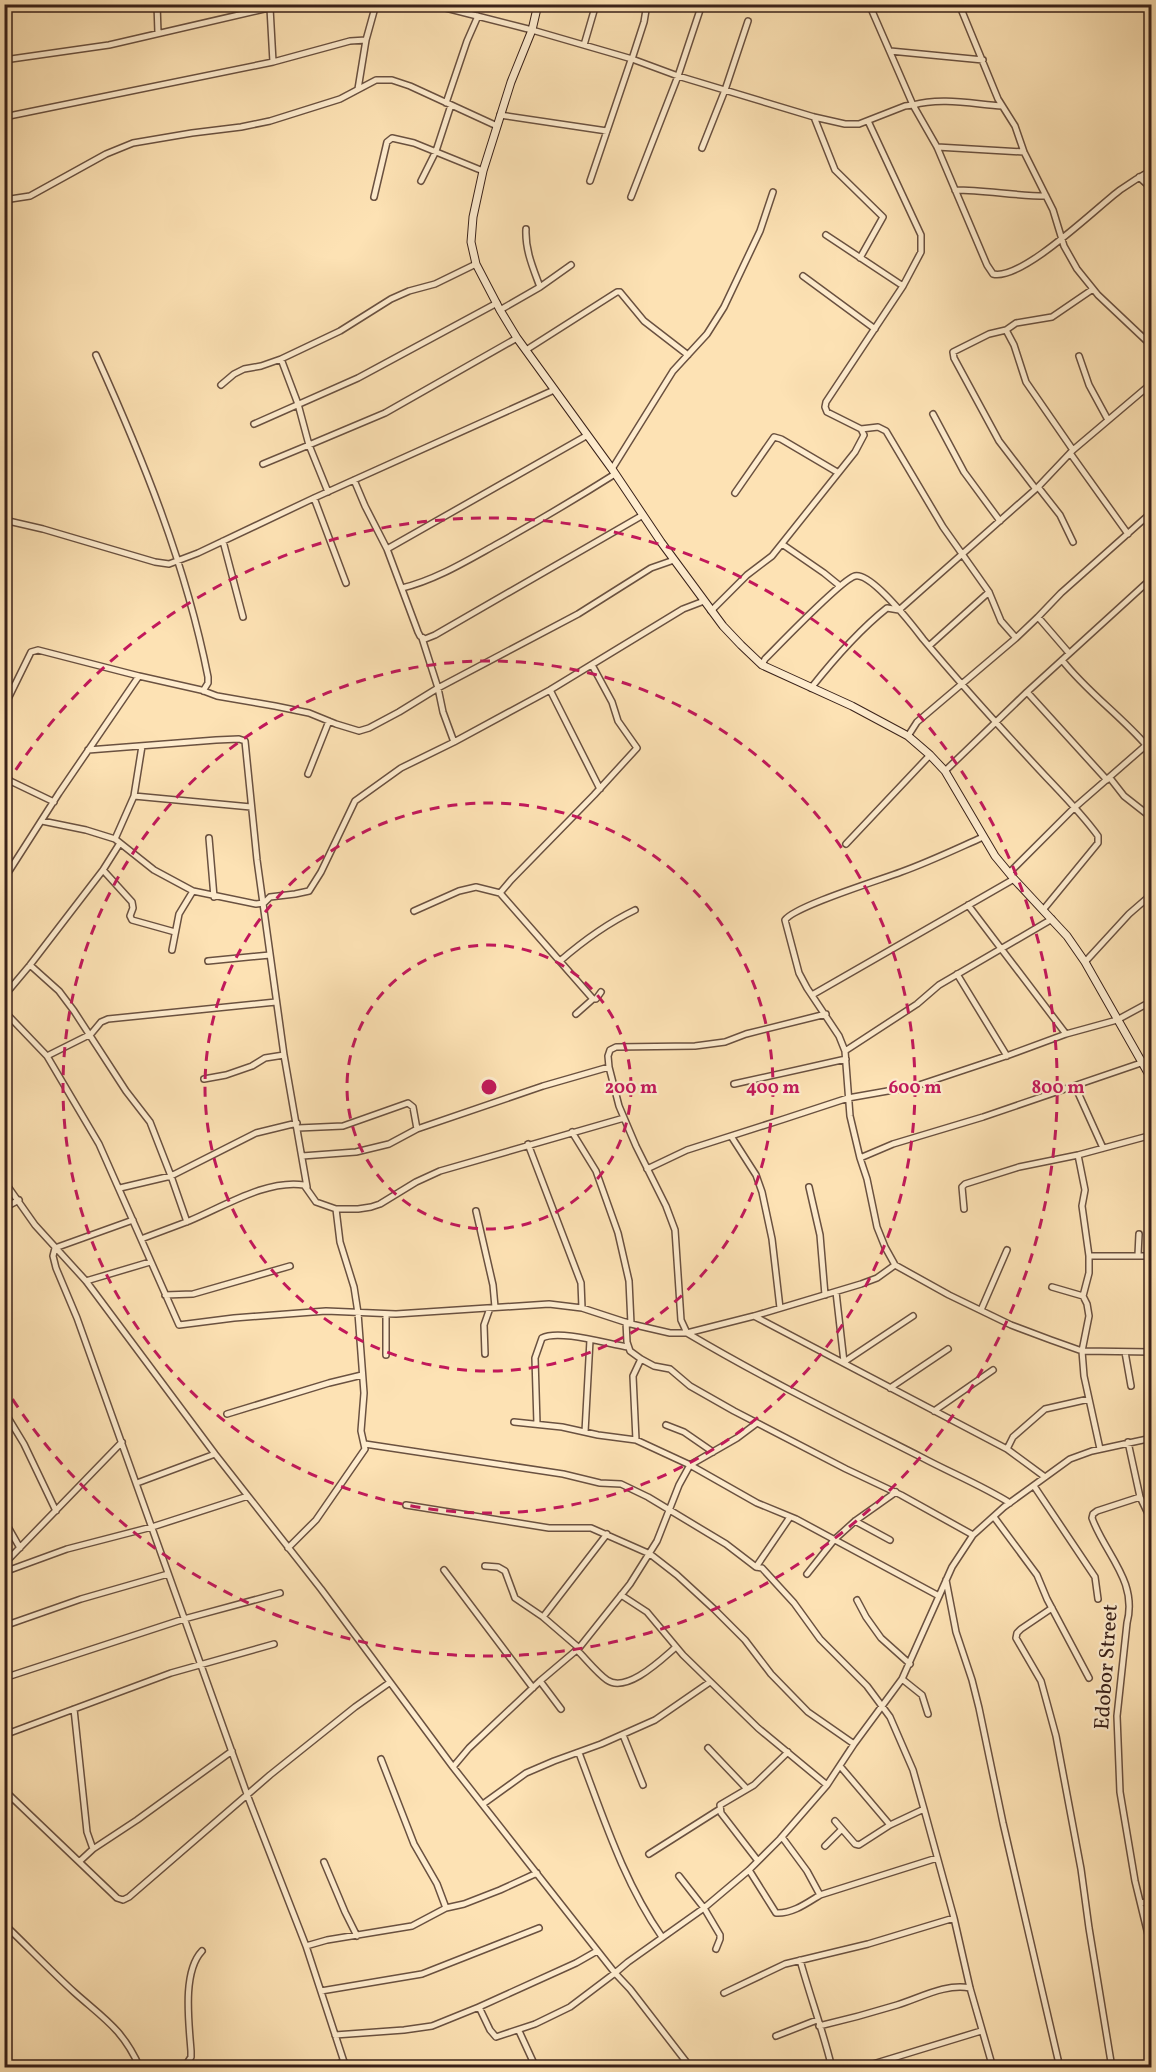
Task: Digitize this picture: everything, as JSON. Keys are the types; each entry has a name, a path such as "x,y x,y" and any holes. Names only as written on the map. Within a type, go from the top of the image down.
{"street":[{"path":"157,4 158,33"},
{"path":"4,60 98,47 286,4"},
{"path":"358,89 366,40 376,4"},
{"path":"430,4 584,45 814,117 854,125 905,106 924,102 1002,106"},
{"path":"538,4 532,30 511,82 483,171 471,242 476,264 517,338 674,560 711,611 735,639 762,665 852,706 908,736 930,754 945,771 983,837 1009,873 1067,936 1085,962 1152,1080"},
{"path":"584,45 596,4"},
{"path":"590,181 644,22 647,4"},
{"path":"631,197 678,76 702,4"},
{"path":"869,4 913,105 937,147 987,265 993,274 1004,275 1029,263 1080,226 1122,189 1152,170"},
{"path":"959,4 1002,106 1015,126 1024,152 1053,210 1061,238 1077,269 1093,289 1152,346"},
{"path":"270,8 273,62"},
{"path":"421,181 436,151 466,41 478,16"},
{"path":"702,148 725,90 748,21"},
{"path":"4,117 273,62 350,41 366,40"},
{"path":"890,51 983,60"},
{"path":"4,200 30,196 106,154 133,143 270,121 340,99 376,80 392,80 496,126"},
{"path":"501,115 607,131"},
{"path":"814,117 835,170 860,197 883,217 860,258"},
{"path":"868,121 921,235 921,252 903,286 830,395 825,407 827,412 861,429 879,427 886,431 943,527 988,592 1001,621 1016,638"},
{"path":"375,197 389,140 392,138 414,143 483,171"},
{"path":"937,147 1024,152"},
{"path":"1139,177 1152,189"},
{"path":"955,190 977,190 1014,196 1046,196"},
{"path":"402,588 420,584 472,558 564,506 613,471 673,371 707,334 724,307 760,231 773,192"},
{"path":"526,229 525,240 529,258 540,287"},
{"path":"826,236 903,286"},
{"path":"221,385 244,369 281,359 340,332 391,299 435,284 476,264"},
{"path":"254,424 358,378 540,287 571,265"},
{"path":"803,276 875,329"},
{"path":"1073,542 1060,515 999,441 953,355 956,350 989,334 1006,330 1016,323 1052,316 1093,289"},
{"path":"526,350 620,292 644,321 688,355"},
{"path":"1006,330 1014,345 1026,382 1128,534"},
{"path":"263,464 385,412 517,338"},
{"path":"96,355 133,437 187,589 206,669 208,683 203,691"},
{"path":"1079,356 1089,385 1108,420"},
{"path":"281,359 298,404 309,446 328,492"},
{"path":"899,610 1037,487 1071,451 1152,383"},
{"path":"4,520 169,564 554,390"},
{"path":"933,414 963,472 1000,521"},
{"path":"711,611 747,575 772,556 782,544 855,452 863,438 864,432 861,429"},
{"path":"387,549 586,436"},
{"path":"735,493 774,437 837,472"},
{"path":"354,480 387,549 422,638 454,742"},
{"path":"314,498 346,583"},
{"path":"908,736 917,722 1016,638 1061,593 1152,512"},
{"path":"422,638 435,635 643,515"},
{"path":"223,541 243,617"},
{"path":"782,544 840,586"},
{"path":"4,707 31,652 38,650 217,696 309,713 359,731 369,728 421,700 438,688 578,614 651,568 674,560"},
{"path":"762,665 765,659 840,586 854,576 865,577 899,610 962,685 1098,836 1098,843 1043,910"},
{"path":"945,771 1152,578"},
{"path":"929,646 988,592"},
{"path":"42,821 86,830 118,841 154,870 193,891 214,897 256,904 264,903 270,897 309,891 321,872 355,801 401,768 550,690 683,609 704,601"},
{"path":"811,688 841,651 876,616 887,608 899,610"},
{"path":"1038,616 1069,653"},
{"path":"1062,660 1075,677 1124,721 1146,745"},
{"path":"500,893 637,748 618,720 612,702 592,665"},
{"path":"4,879 139,676"},
{"path":"550,690 600,789"},
{"path":"1028,692 1124,796 1152,818"},
{"path":"308,774 329,721"},
{"path":"88,750 243,740 284,1055 307,1187 316,1202 336,1209 371,1208 440,1171 624,1118"},
{"path":"1009,873 1074,808 1152,740"},
{"path":"4,996 103,870 118,841 134,796 142,746"},
{"path":"846,844 930,754"},
{"path":"4,778 54,802"},
{"path":"134,796 251,807"},
{"path":"983,837 903,872 814,904 787,917 785,923 799,973 826,1014 845,1051 850,1116 877,1227 895,1265 949,1295 1011,1325 1082,1351 1152,1352"},
{"path":"209,838 214,897"},
{"path":"103,870 132,902 133,908 130,916 132,920 175,932"},
{"path":"812,995 1014,879"},
{"path":"414,911 476,886 500,893 593,999"},
{"path":"172,950 179,914 193,891"},
{"path":"1085,962 1129,914 1152,894"},
{"path":"968,905 1066,1034"},
{"path":"560,961 576,947 635,910"},
{"path":"845,1051 917,1004 939,985 1052,919"},
{"path":"208,961 270,954"},
{"path":"30,965 59,991 150,1122 187,1222"},
{"path":"957,974 1007,1056"},
{"path":"576,1014 601,993"},
{"path":"647,1169 687,1150 848,1098 916,1086 1066,1034 1117,1020 1152,1001"},
{"path":"46,1056 91,1034 101,1022 108,1019 276,1002"},
{"path":"4,1011 16,1021 46,1056 99,1144 177,1322 183,1325 234,1318 326,1311 386,1314 549,1304 582,1308 670,1333 687,1333 836,1292 877,1278 895,1265"},
{"path":"826,1014 725,1042 694,1046 616,1047 610,1050 609,1067 624,1118 675,1230 681,1320 687,1333 792,1392 989,1490 1010,1503"},
{"path":"204,1079 226,1075 252,1066 265,1058 284,1055"},
{"path":"860,1158 893,1144 983,1117 1141,1063 1152,1057"},
{"path":"734,1084 846,1059"},
{"path":"302,1156 356,1152 389,1144 417,1129 543,1086 609,1067"},
{"path":"1074,1086 1103,1148"},
{"path":"120,1188 171,1176 256,1132 297,1126 343,1126 408,1103 413,1107 417,1129"},
{"path":"572,1132 596,1171 618,1233 629,1281 628,1347 630,1351 654,1366 670,1369 690,1386 896,1492 973,1535"},
{"path":"964,1209 962,1187 965,1184 1019,1167 1078,1155 1152,1135"},
{"path":"731,1136 756,1174 762,1192 772,1239 780,1308"},
{"path":"528,1144 581,1283 582,1308"},
{"path":"1078,1155 1085,1190 1082,1206 1089,1256 1089,1273 1083,1296 1089,1316 1082,1351 1084,1376 1100,1449"},
{"path":"4,1181 35,1225 86,1281 453,1767 691,2067"},
{"path":"141,1239 260,1190 293,1184 307,1187"},
{"path":"809,1187 820,1235 825,1295"},
{"path":"4,1208 19,1200"},
{"path":"288,1548 316,1520 362,1453 365,1444 361,1431 364,1394 358,1313 354,1287 340,1242 336,1209"},
{"path":"476,1211 493,1285 492,1307 484,1325 484,1354"},
{"path":"55,1248 133,1220"},
{"path":"1138,1255 1139,1234"},
{"path":"55,1248 53,1256 56,1268 77,1318 137,1483 248,1797 306,1946 346,2067"},
{"path":"981,1310 1007,1250"},
{"path":"1089,1256 1152,1256"},
{"path":"86,1281 150,1262"},
{"path":"165,1295 193,1294 290,1266"},
{"path":"1052,1287 1083,1296"},
{"path":"836,1292 844,1362"},
{"path":"386,1314 386,1355"},
{"path":"754,1316 1007,1449 1045,1477"},
{"path":"844,1362 913,1316"},
{"path":"537,1424 536,1358 542,1338 548,1335 564,1336 628,1347"},
{"path":"585,1431 590,1340"},
{"path":"890,1388 948,1349"},
{"path":"1125,1352 1131,1386"},
{"path":"636,1440 633,1376 641,1359"},
{"path":"934,1411 993,1370"},
{"path":"227,1414 362,1375"},
{"path":"1007,1449 1013,1437 1045,1409 1089,1400"},
{"path":"4,1411 28,1452 56,1511"},
{"path":"514,1422 636,1440 690,1465 742,1495 834,1540 939,1596"},
{"path":"453,1767 469,1748 540,1681 578,1649 621,1595 657,1541 679,1485 690,1465 758,1423"},
{"path":"666,1425 684,1432 713,1452"},
{"path":"479,2007 495,2037 519,2031 570,2007 662,1936 704,1908 749,1870 782,1837 827,1785 854,1743 902,1679 952,1567 973,1535 1010,1503 1070,1459 1100,1449 1152,1438"},
{"path":"4,1564 122,1442"},
{"path":"1128,1442 1140,1497 1152,1522"},
{"path":"365,1444 563,1474 600,1483 621,1484 648,1497 726,1544 756,1567 762,1568 794,1603 820,1639 867,1686 890,1717 912,1770 924,1809 954,1918 981,2031 993,2067"},
{"path":"137,1483 215,1454"},
{"path":"1034,1486 1095,1577 1098,1599"},
{"path":"807,1574 834,1540 855,1521 896,1492"},
{"path":"4,1572 67,1549 152,1527 248,1496"},
{"name":"Edobor Street","path":"1140,1497 1097,1511 1092,1518 1120,1568 1130,1599 1117,1716 1118,1765 1126,1834 1152,1951"},
{"path":"406,1505 549,1528 591,1528 650,1554 714,1609 745,1640 771,1674 808,1712 854,1743"},
{"path":"994,1517 1037,1575 1089,1678"},
{"path":"756,1567 790,1518"},
{"path":"4,1520 20,1548"},
{"path":"855,1521 890,1540"},
{"path":"543,1617 607,1534"},
{"path":"485,1566 498,1567 505,1571 515,1598 543,1617 578,1649 605,1679 613,1683 633,1679 648,1671 676,1647"},
{"path":"444,1570 533,1689"},
{"path":"4,1626 81,1599 168,1574"},
{"path":"946,1580 956,1632 979,1708 1003,1823 1060,2067"},
{"path":"4,1678 184,1619 280,1593"},
{"path":"621,1595 647,1612 676,1647 710,1682 758,1728 827,1785"},
{"path":"857,1600 881,1638 910,1664"},
{"path":"1052,1608 1021,1629 1016,1638 1041,1681 1056,1736 1081,1869 1090,1939 1112,2067"},
{"path":"4,1735 171,1673 274,1644"},
{"path":"902,1679 922,1695 928,1714"},
{"path":"540,1681 561,1709"},
{"path":"483,1804 526,1773 655,1720 710,1682"},
{"path":"4,1790 117,1898 123,1900 248,1797 270,1775 355,1707 389,1683"},
{"path":"74,1709 87,1832 93,1850"},
{"path":"623,1735 643,1785"},
{"path":"708,1748 747,1789"},
{"path":"80,1861 232,1751"},
{"path":"649,1854 720,1809 722,1803 769,1773 788,1752"},
{"path":"579,1753 633,1891 662,1936"},
{"path":"381,1759 414,1844 437,1884 446,1908"},
{"path":"840,1766 890,1824"},
{"path":"720,1809 758,1861"},
{"path":"835,1821 855,1844 859,1845 890,1824 924,1809"},
{"path":"825,1846 842,1829"},
{"path":"782,1837 807,1871 820,1895"},
{"path":"749,1870 776,1913 782,1913 795,1910 820,1895 937,1858"},
{"path":"324,1862 357,1936"},
{"path":"306,1946 327,1940 412,1926 446,1908 464,1904 537,1873"},
{"path":"679,1876 704,1908 720,1935 716,1949"},
{"path":"1141,1903 1152,1901"},
{"path":"724,1993 785,1964 868,1944 954,1918"},
{"path":"4,1924 73,1991 113,2024 140,2067"},
{"path":"321,1991 422,1974 539,1928"},
{"path":"184,2067 192,2051 189,2000 192,1971 197,1956 202,1951"},
{"path":"335,2035 432,2026 576,1963 597,1951"},
{"path":"800,1960 832,2067"},
{"path":"819,2026 943,1990 960,1986 970,1988"},
{"path":"776,2036 817,2020"},
{"path":"519,2031 536,2067"},
{"path":"860,2067 881,2065 981,2031"},
{"path":"330,2067 344,2061"}]}
